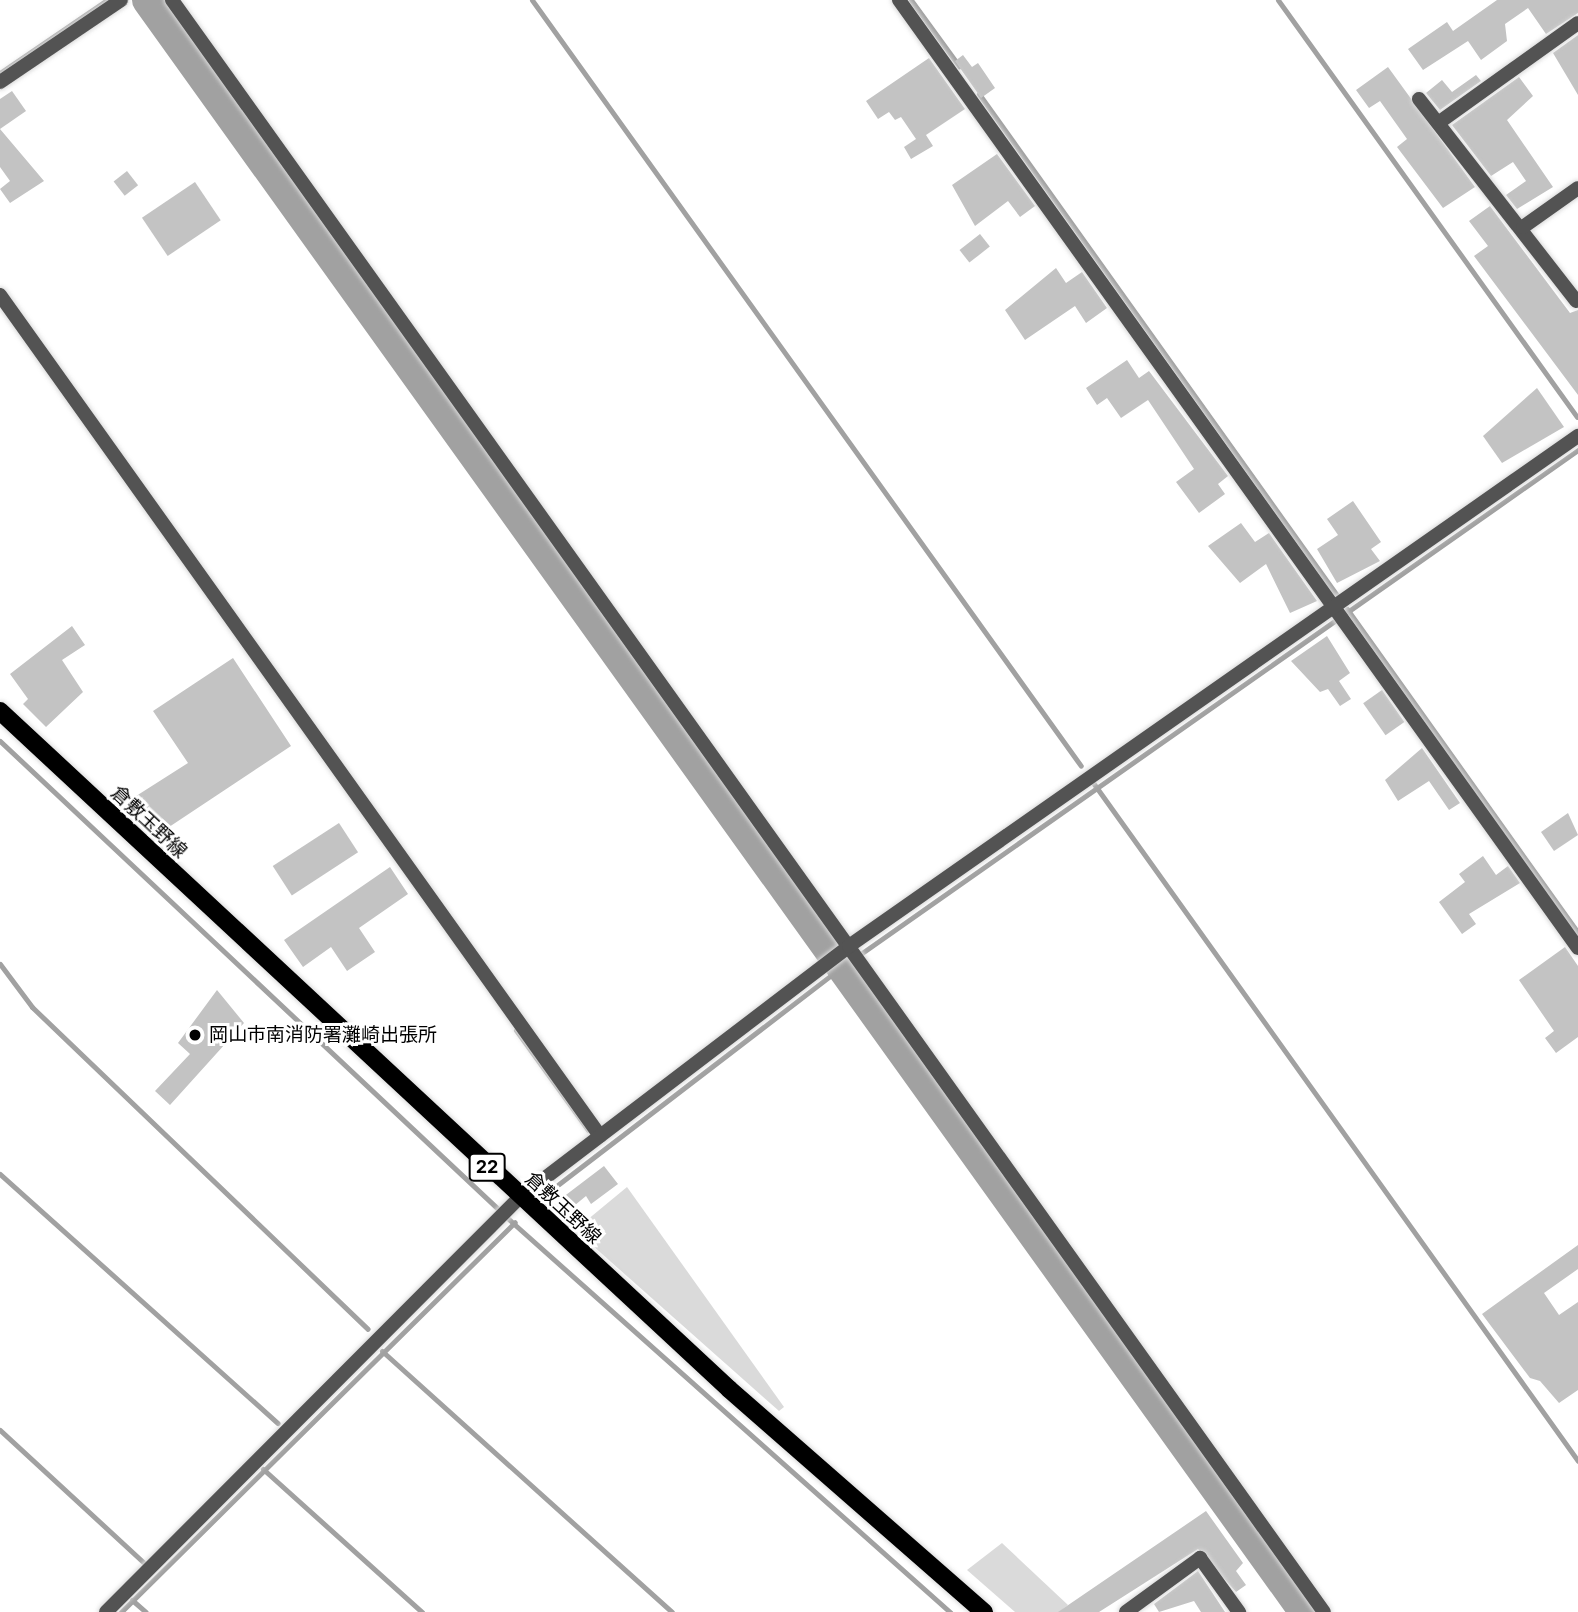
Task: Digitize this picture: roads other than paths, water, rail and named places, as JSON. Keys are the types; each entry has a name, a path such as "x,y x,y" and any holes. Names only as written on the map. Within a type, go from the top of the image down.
{"main road":[{"name":"倉敷玉野線","path":"0,711 508,1208 984,1612"}],"street":[{"path":"0,82 121,0"},
{"path":"172,0 1324,1612"},
{"path":"899,0 1340,608 1578,948"},
{"path":"1441,121 1578,23"},
{"path":"1419,99 1441,121 1523,227 1576,302"},
{"path":"1523,227 1578,188"},
{"path":"0,295 600,1136"},
{"path":"106,1612 508,1208 825,964 851,953 1340,608 1578,436"},
{"path":"1126,1612 1200,1558 1239,1612"}],"waterway":[{"path":"0,73 107,0"},
{"path":"148,0 1305,1612"},
{"path":"532,0 1081,766"},
{"path":"911,0 959,66"},
{"path":"1278,0 1577,417"},
{"path":"979,94 1341,601"},
{"path":"555,1187 842,967 1578,450"},
{"path":"1347,609 1578,933"},
{"path":"0,741 514,1224 950,1612"},
{"path":"1094,784 1578,1461"},
{"path":"0,964 32,1007 368,1329"},
{"path":"516,1030 588,1130"},
{"path":"0,1174 278,1423"},
{"path":"121,1612 515,1222"},
{"path":"382,1351 672,1612"},
{"path":"0,1430 143,1562"},
{"path":"263,1469 422,1612"},
{"path":"132,1600 146,1612"}],"place":[{"name":"岡山市南消防署灘崎出張所","path":"195,1035"}]}
